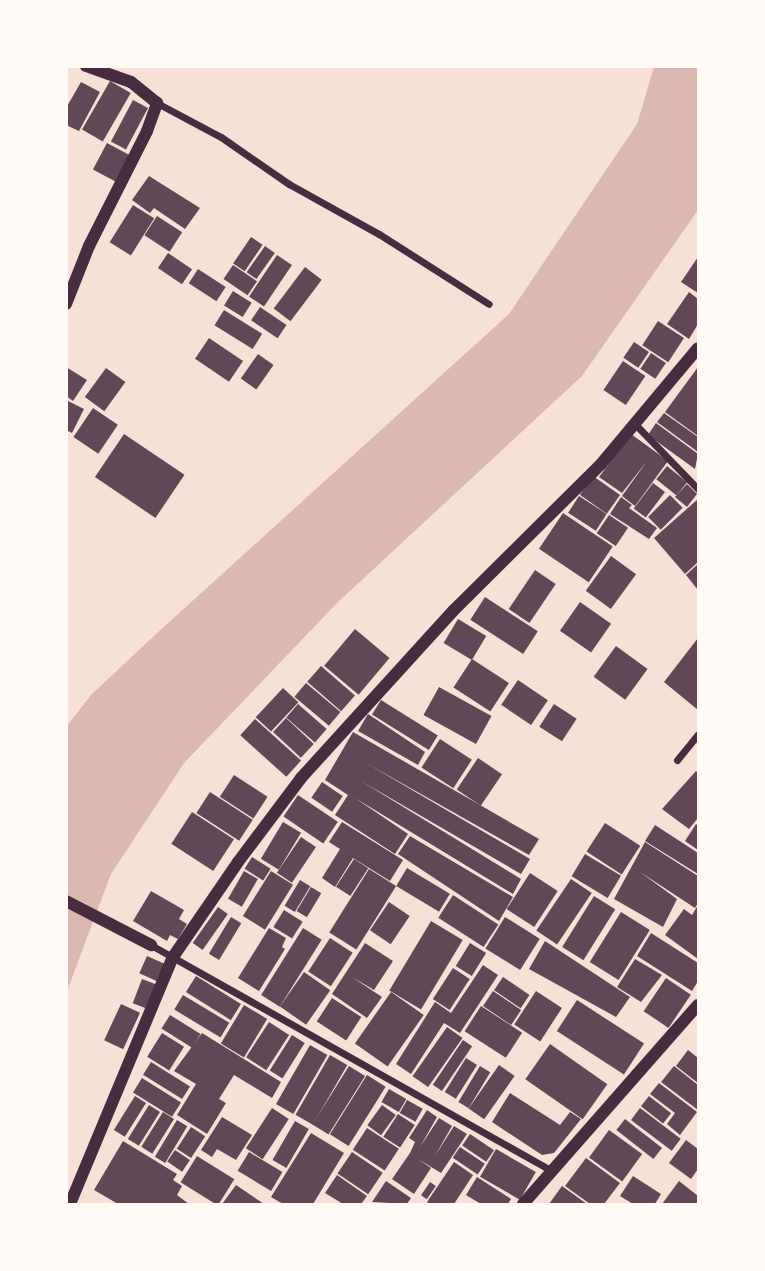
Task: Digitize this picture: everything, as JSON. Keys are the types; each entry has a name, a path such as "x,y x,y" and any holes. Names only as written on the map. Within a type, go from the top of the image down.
{"street":[{"path":"86,66 131,82 157,103 221,137 289,184 379,234 489,304"},
{"path":"66,304 89,246 147,131 157,103"},
{"path":"70,1205 173,957 238,862 301,778 454,610 601,464 698,348"},
{"path":"635,424 698,489"},
{"path":"677,760 698,734"},
{"path":"66,901 173,957 552,1171"},
{"path":"523,1205 698,1005"}],"shaded area":[{"path":"654,67 698,67 698,210 582,376 337,603 184,763 111,874 67,991 67,726 91,695 156,634 509,314 637,124"}],"building":[{"path":"110,81 131,93 103,141 82,129"},
{"path":"81,82 100,92 79,131 66,125 66,108"},
{"path":"133,100 148,108 126,149 111,141"},
{"path":"107,143 131,156 117,182 93,169"},
{"path":"149,176 200,208 185,229 154,208 150,213 132,200"},
{"path":"133,205 154,218 131,256 110,242"},
{"path":"157,216 182,232 170,252 144,235"},
{"path":"251,237 263,245 245,271 233,264"},
{"path":"265,246 275,253 256,279 247,272"},
{"path":"168,253 192,269 182,284 158,268"},
{"path":"277,255 292,265 264,307 249,296"},
{"path":"698,257 698,293 681,282"},
{"path":"233,265 257,281 248,295 223,279"},
{"path":"305,267 322,280 290,321 274,309"},
{"path":"198,269 226,287 216,301 189,283"},
{"path":"233,291 252,303 243,317 224,305"},
{"path":"689,292 698,299 698,324 689,339 667,324"},
{"path":"260,307 287,325 278,338 251,320"},
{"path":"224,310 262,334 253,349 214,325"},
{"path":"658,321 684,338 668,362 642,345"},
{"path":"209,338 243,361 229,382 195,359"},
{"path":"634,342 649,352 638,368 623,358"},
{"path":"651,353 666,363 655,379 640,369"},
{"path":"258,354 274,365 256,389 241,379"},
{"path":"623,361 645,376 626,405 603,390"},
{"path":"66,367 87,380 73,401 66,396"},
{"path":"698,367 698,436 665,412"},
{"path":"106,368 125,382 104,411 85,397"},
{"path":"66,400 84,409 72,433 66,430"},
{"path":"93,408 118,425 98,454 73,437"},
{"path":"664,413 698,437 698,452 657,422"},
{"path":"656,423 698,454 695,469 648,435"},
{"path":"124,434 185,475 155,518 95,477"},
{"path":"631,434 668,461 635,506 622,496 647,461 622,493 599,477"},
{"path":"667,466 687,482 677,496 656,479"},
{"path":"593,476 620,495 607,514 580,495"},
{"path":"653,483 665,492 646,518 634,509"},
{"path":"687,484 697,494 687,507 675,497"},
{"path":"670,495 683,508 661,530 648,517"},
{"path":"579,496 607,514 596,531 568,513"},
{"path":"621,497 632,505 629,508 657,528 649,539 610,514"},
{"path":"698,499 698,562 685,574 654,538"},
{"path":"563,513 613,547 589,582 539,549"},
{"path":"609,515 628,528 616,546 597,533"},
{"path":"611,556 636,574 611,609 586,591"},
{"path":"698,564 698,590 686,575"},
{"path":"535,570 556,584 529,623 509,609"},
{"path":"485,597 538,631 523,654 470,620"},
{"path":"580,602 611,624 591,652 560,631"},
{"path":"458,619 486,636 472,660 444,643"},
{"path":"355,629 389,658 359,695 324,666"},
{"path":"698,638 698,710 664,682"},
{"path":"616,646 648,669 625,700 594,677"},
{"path":"472,659 509,683 490,711 453,688"},
{"path":"321,666 355,696 341,711 307,682"},
{"path":"518,680 548,700 531,725 501,705"},
{"path":"306,683 340,712 329,726 294,697"},
{"path":"439,687 491,716 476,744 423,715"},
{"path":"283,688 298,702 271,732 256,717"},
{"path":"381,700 438,736 429,750 372,714"},
{"path":"298,704 327,729 315,743 286,718"},
{"path":"554,704 577,719 562,741 539,727"},
{"path":"368,714 425,752 418,765 358,731"},
{"path":"286,718 314,744 301,758 273,732"},
{"path":"255,719 301,760 286,777 240,735"},
{"path":"353,732 539,839 529,855 366,763 530,859 521,874 361,781 521,879 513,894 355,798 408,834 395,854 335,815 348,795 325,780"},
{"path":"440,739 472,760 453,788 421,768"},
{"path":"478,758 502,774 481,806 457,790"},
{"path":"696,771 698,818 689,829 662,809"},
{"path":"234,775 268,797 253,819 220,797"},
{"path":"322,782 343,796 332,812 311,798"},
{"path":"210,792 253,820 239,841 196,813"},
{"path":"298,795 338,822 323,843 283,817"},
{"path":"192,812 234,839 213,871 171,844"},
{"path":"283,822 301,833 279,870 261,859"},
{"path":"342,822 403,860 390,881 353,858 335,887 322,878 340,849 329,842"},
{"path":"605,823 640,846 622,874 586,852"},
{"path":"696,824 698,826 698,850 685,841"},
{"path":"655,825 698,853 698,874 645,841"},
{"path":"410,836 513,897 499,921 398,854"},
{"path":"301,837 316,847 292,883 277,873"},
{"path":"645,842 698,876 698,903 695,908 640,872 677,899 663,927 614,899"},
{"path":"585,854 621,876 608,898 572,876"},
{"path":"252,857 271,869 263,881 245,869"},
{"path":"354,859 368,868 350,896 336,887"},
{"path":"407,868 450,894 439,912 396,886"},
{"path":"369,869 396,886 356,950 329,933"},
{"path":"244,871 258,879 242,907 228,899"},
{"path":"271,871 293,885 265,930 243,916"},
{"path":"530,873 558,891 534,927 507,909"},
{"path":"571,879 592,893 557,944 536,930"},
{"path":"300,880 310,886 295,912 285,906"},
{"path":"311,887 321,893 307,917 297,911"},
{"path":"151,891 184,910 179,919 187,924 178,939 170,935 167,941 133,921"},
{"path":"453,895 498,924 484,947 438,918"},
{"path":"594,896 615,909 583,960 562,947"},
{"path":"389,902 410,916 391,944 370,930"},
{"path":"698,905 698,959 665,935 684,909 692,915"},
{"path":"218,907 228,914 203,950 193,943"},
{"path":"284,910 303,922 292,939 273,927"},
{"path":"621,912 650,930 619,980 590,962"},
{"path":"231,917 241,923 219,960 209,954"},
{"path":"505,917 540,939 520,970 485,948"},
{"path":"431,921 463,940 421,1009 389,990"},
{"path":"269,928 286,938 282,947 285,949 259,991 238,978"},
{"path":"303,928 322,940 280,1007 261,995"},
{"path":"651,933 698,963 698,981 692,991 637,956"},
{"path":"330,938 353,953 331,986 308,972"},
{"path":"545,941 630,997 616,1017 529,969"},
{"path":"365,943 393,961 374,990 352,977 382,997 367,1018 332,994"},
{"path":"470,943 486,953 472,976 456,966"},
{"path":"147,956 167,965 159,982 139,973"},
{"path":"635,959 662,975 641,1002 617,987"},
{"path":"483,965 498,975 460,1033 444,1023 411,1074 396,1064 435,1002 451,1013"},
{"path":"453,968 470,979 450,1010 433,999"},
{"path":"304,972 330,990 306,1025 280,1006"},
{"path":"196,976 241,1004 231,1020 186,992"},
{"path":"503,977 530,995 521,1008 494,990"},
{"path":"666,978 691,995 669,1028 644,1011"},
{"path":"142,979 158,985 149,1009 133,1003"},
{"path":"493,991 521,1010 511,1025 483,1006"},
{"path":"536,991 562,1008 540,1041 514,1025"},
{"path":"391,992 424,1015 388,1067 355,1044"},
{"path":"183,995 229,1023 221,1037 174,1010"},
{"path":"332,998 361,1017 346,1041 317,1021"},
{"path":"577,1000 644,1044 624,1075 557,1031"},
{"path":"121,1004 140,1013 123,1049 104,1040"},
{"path":"244,1005 267,1019 244,1057 221,1044"},
{"path":"481,1006 522,1033 506,1058 465,1031"},
{"path":"170,1015 201,1034 192,1048 162,1029"},
{"path":"269,1022 289,1035 266,1070 246,1057"},
{"path":"447,1027 463,1038 428,1087 413,1076"},
{"path":"162,1033 184,1047 169,1071 147,1057"},
{"path":"202,1033 281,1082 272,1098 234,1075 219,1099 226,1103 207,1134 177,1115 196,1084 174,1071"},
{"path":"292,1035 305,1043 282,1079 270,1071"},
{"path":"463,1040 472,1046 442,1091 433,1085"},
{"path":"550,1044 607,1084 583,1119 525,1079"},
{"path":"310,1045 327,1055 293,1114 276,1104"},
{"path":"688,1050 698,1058 698,1083 676,1066"},
{"path":"330,1055 347,1065 313,1125 296,1115"},
{"path":"466,1058 477,1065 456,1099 445,1092"},
{"path":"151,1062 190,1086 182,1099 143,1075"},
{"path":"499,1065 515,1076 484,1119 469,1108"},
{"path":"349,1066 365,1076 329,1135 312,1125"},
{"path":"480,1066 490,1072 469,1108 458,1102"},
{"path":"674,1066 698,1085 698,1110 661,1082"},
{"path":"367,1075 386,1087 349,1146 330,1134"},
{"path":"142,1078 181,1102 172,1117 133,1092"},
{"path":"659,1083 697,1112 680,1135 667,1124 675,1113 650,1094"},
{"path":"389,1089 406,1099 399,1112 382,1102"},
{"path":"510,1093 560,1125 570,1112 581,1119 554,1153 542,1155 492,1122"},
{"path":"135,1096 146,1103 125,1137 114,1130"},
{"path":"649,1096 671,1113 663,1123 641,1106"},
{"path":"407,1100 423,1109 415,1122 400,1113"},
{"path":"149,1105 160,1112 139,1146 128,1139"},
{"path":"382,1105 396,1115 381,1135 367,1125"},
{"path":"272,1108 289,1119 263,1159 246,1148"},
{"path":"640,1108 681,1139 672,1151 631,1120"},
{"path":"427,1110 437,1117 420,1147 439,1118 452,1126 435,1156 454,1126 467,1134 441,1173 418,1159 431,1168 414,1194 392,1179 410,1153 415,1142 409,1138"},
{"path":"163,1112 174,1119 152,1154 141,1147"},
{"path":"398,1114 415,1125 400,1148 383,1137"},
{"path":"222,1117 252,1135 236,1160 217,1149 212,1157 201,1150"},
{"path":"625,1119 662,1148 653,1159 616,1130"},
{"path":"177,1120 187,1126 165,1163 155,1157"},
{"path":"295,1121 309,1129 286,1168 272,1160"},
{"path":"191,1127 205,1136 191,1158 177,1149"},
{"path":"367,1128 399,1149 385,1171 353,1150"},
{"path":"609,1130 642,1154 622,1182 589,1158"},
{"path":"311,1133 344,1153 313,1204 283,1204 271,1197"},
{"path":"470,1134 494,1150 486,1162 462,1146"},
{"path":"686,1140 698,1149 698,1169 691,1179 669,1163"},
{"path":"123,1141 177,1174 173,1180 182,1186 177,1195 189,1204 118,1204 94,1190"},
{"path":"460,1147 485,1164 478,1175 453,1158"},
{"path":"496,1149 536,1172 520,1200 480,1177"},
{"path":"175,1150 190,1160 182,1172 167,1162"},
{"path":"249,1152 282,1172 271,1191 238,1171"},
{"path":"352,1152 383,1173 368,1194 337,1174"},
{"path":"197,1156 234,1179 219,1204 181,1182"},
{"path":"586,1158 620,1183 604,1204 590,1204 565,1186"},
{"path":"454,1162 473,1175 454,1204 430,1204 427,1202"},
{"path":"337,1175 367,1196 361,1204 343,1204 325,1193"},
{"path":"633,1176 661,1194 655,1204 633,1204 620,1196"},
{"path":"477,1177 511,1199 508,1204 481,1204 466,1195"},
{"path":"386,1181 411,1198 407,1204 372,1202"},
{"path":"679,1181 698,1196 696,1204 662,1204"},
{"path":"430,1182 436,1186 427,1199 421,1195"},
{"path":"236,1185 264,1204 222,1204"},
{"path":"562,1186 587,1204 549,1204"}]}
